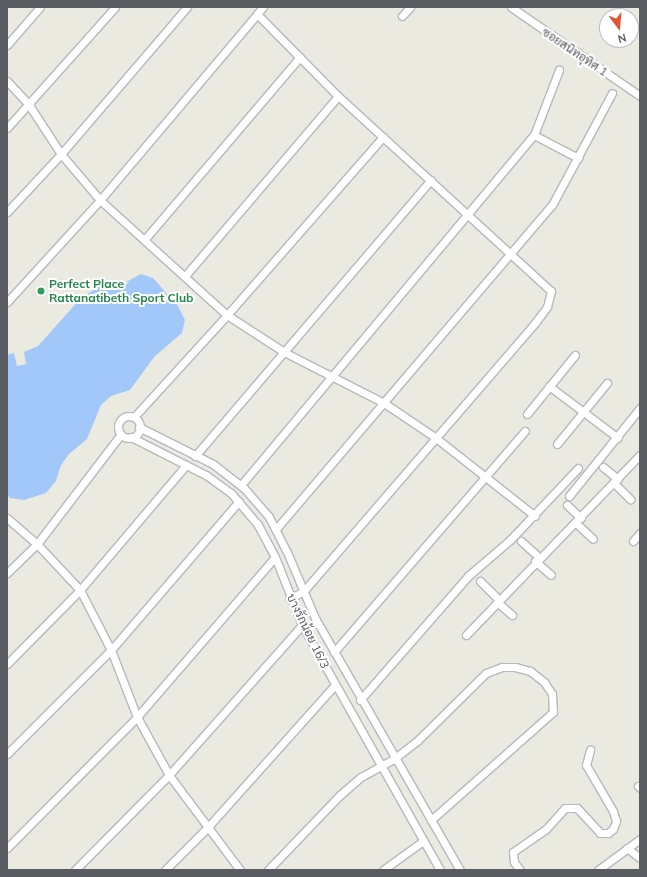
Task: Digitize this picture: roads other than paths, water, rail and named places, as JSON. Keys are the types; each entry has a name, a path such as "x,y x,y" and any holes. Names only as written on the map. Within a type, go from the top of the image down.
{"street":[{"path":"7,46 40,7"},
{"path":"7,128 115,7"},
{"path":"7,212 61,154 187,7"},
{"path":"7,302 100,200 263,7"},
{"path":"402,16 410,7"},
{"name":"ซอยสนิทอุทิศ 1","path":"512,7 640,96"},
{"path":"257,14 338,96 469,216 512,253 548,286 551,291 547,307 436,438 304,591 290,598"},
{"path":"145,239 300,57"},
{"path":"241,485 469,216 534,135 558,70"},
{"path":"7,81 29,105 61,154 100,200 145,239 227,315 284,352 384,403 436,438 535,516"},
{"path":"276,529 552,205 612,93"},
{"path":"185,276 338,96"},
{"path":"534,135 578,158"},
{"path":"134,417 227,315 383,137"},
{"path":"195,456 431,180"},
{"path":"527,414 575,355"},
{"path":"557,444 607,383"},
{"path":"550,386 582,412 618,438"},
{"path":"569,496 639,412"},
{"path":"121,434 118,427 119,421 128,416 134,417 140,427 213,464 241,485 276,529 334,652 360,700 460,870"},
{"path":"121,434 131,437 137,434 140,427"},
{"path":"334,652 525,431"},
{"path":"7,573 37,544 121,434"},
{"name":"บางรักน้อย 16/3","path":"131,437 206,475 238,501 258,525 275,557 302,625 440,870"},
{"path":"466,635 537,559 578,520 640,455"},
{"path":"7,664 80,590 186,465"},
{"path":"603,467 630,499"},
{"path":"360,700 468,576 535,516 578,468"},
{"path":"7,754 111,650 238,501"},
{"path":"567,505 593,539"},
{"path":"7,518 37,544 80,590 111,650 137,717 169,775 207,828 240,870"},
{"path":"633,541 640,533"},
{"path":"521,541 551,575"},
{"path":"7,848 137,717 275,557"},
{"path":"480,581 512,616"},
{"path":"75,870 169,775 302,625"},
{"path":"268,870 340,795 380,765 395,758 418,740 486,673 502,667 515,667 530,671 544,682 552,694 553,712 546,721 431,820"},
{"path":"165,870 207,828 335,685"},
{"path":"520,870 514,862 513,852 546,829 565,808 577,808 600,833 608,833 613,829 616,821 613,811 586,765 590,750"},
{"path":"598,870 640,839"},
{"path":"383,870 423,841"},
{"path":"627,848 640,858"}],"water":[{"path":"141,274 153,278 178,306 185,320 182,333 154,357 130,390 111,396 101,405 87,439 69,454 61,465 56,481 46,493 24,500 10,498 7,494 7,355 14,353 17,366 26,364 24,352 38,346 80,299 98,287 113,289"}],"place":[{"name":"Perfect Place Rattanatibeth Sport Club","path":"41,291"}]}
